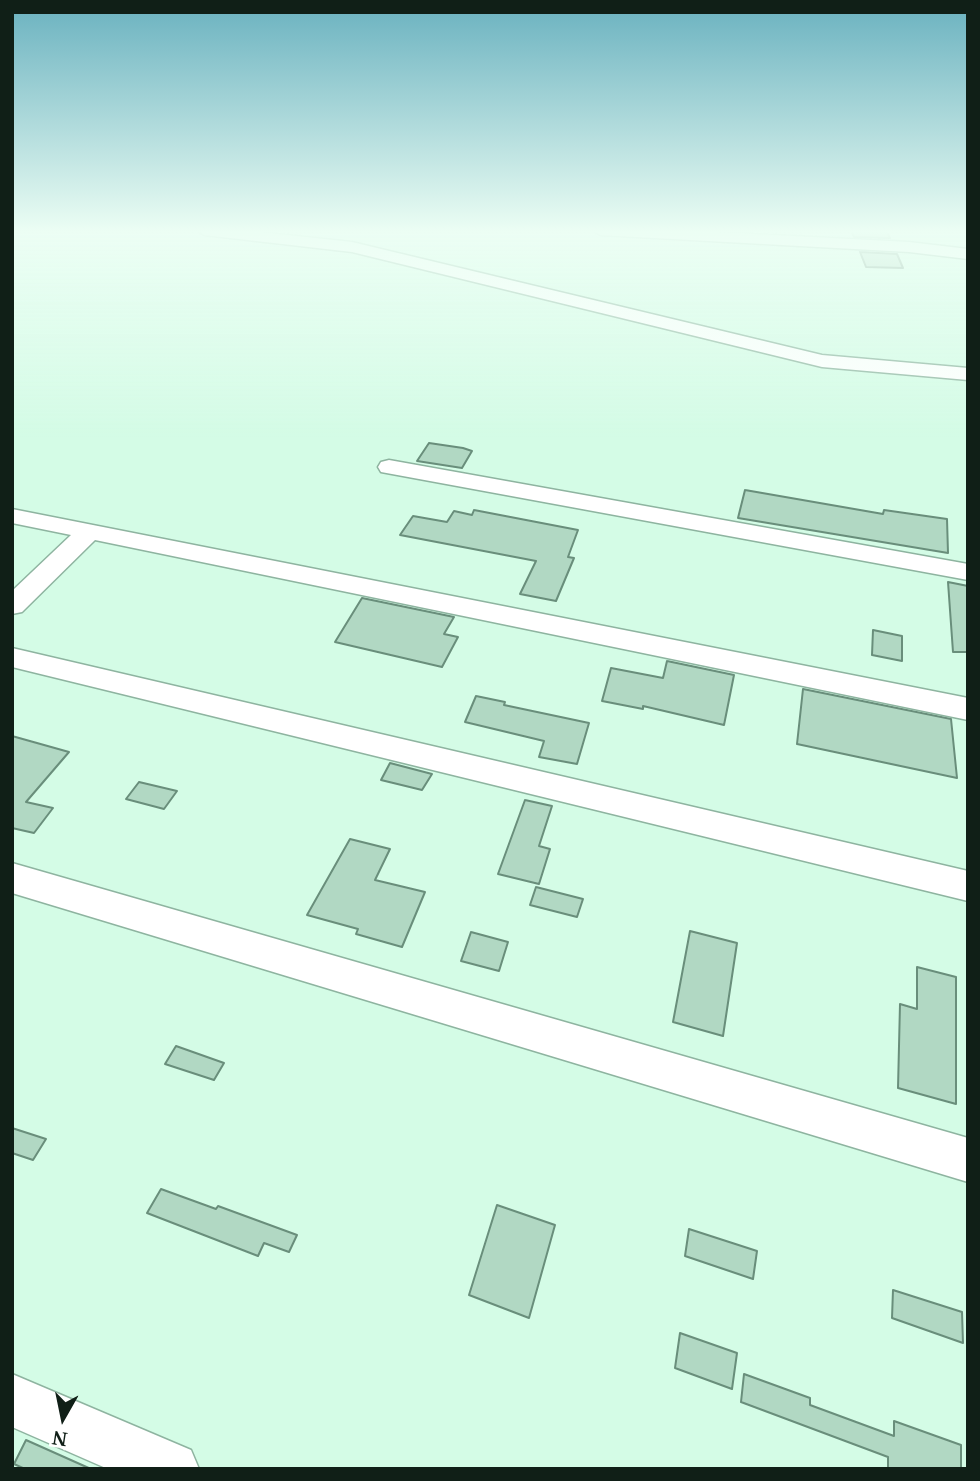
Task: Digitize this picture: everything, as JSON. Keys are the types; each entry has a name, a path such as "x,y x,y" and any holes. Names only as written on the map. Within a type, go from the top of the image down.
{"street":[{"path":"567,299 822,361 968,374"},
{"path":"389,467 968,572"},
{"path":"12,516 968,709"},
{"path":"12,606 88,533"},
{"path":"12,657 968,886"},
{"path":"12,878 968,1160"},
{"path":"12,1400 172,1469"}],"building":[{"path":"429,443 472,451 462,468 417,461"},
{"path":"745,490 883,514 884,510 947,519 948,553 738,518"},
{"path":"474,510 578,530 568,557 574,558 556,601 520,594 536,561 400,535 413,516 447,522 454,511 472,515"},
{"path":"948,582 968,586 968,652 953,652"},
{"path":"362,598 454,617 444,634 458,637 442,667 335,642"},
{"path":"873,630 902,636 902,661 872,655"},
{"path":"667,661 734,675 724,725 643,706 643,709 602,701 611,668 663,678"},
{"path":"803,689 951,719 957,778 797,744"},
{"path":"476,696 505,702 504,705 589,723 577,764 539,757 544,741 465,722"},
{"path":"12,736 69,752 26,802 53,808 34,833 12,828"},
{"path":"390,763 432,774 422,790 381,780"},
{"path":"139,782 177,791 164,809 126,799"},
{"path":"525,800 552,806 539,846 550,849 539,884 498,874"},
{"path":"350,839 390,849 375,880 425,892 402,947 356,934 358,929 307,915"},
{"path":"536,887 583,899 577,917 530,905"},
{"path":"690,931 737,943 723,1036 673,1022"},
{"path":"471,932 508,942 499,971 461,961"},
{"path":"917,967 956,977 956,1104 898,1088 900,1004 917,1009"},
{"path":"176,1046 224,1063 214,1080 165,1064"},
{"path":"12,1128 46,1139 33,1160 12,1153"},
{"path":"161,1189 216,1209 218,1206 297,1235 289,1252 264,1243 258,1256 147,1213"},
{"path":"497,1205 555,1225 529,1318 469,1295"},
{"path":"689,1229 757,1251 753,1279 685,1256"},
{"path":"893,1290 962,1312 963,1343 892,1318"},
{"path":"680,1333 737,1353 732,1389 675,1368"},
{"path":"744,1374 810,1398 810,1405 894,1436 894,1421 961,1445 961,1469 888,1469 888,1457 741,1402"},
{"path":"26,1440 91,1469 25,1469 14,1464"}]}
